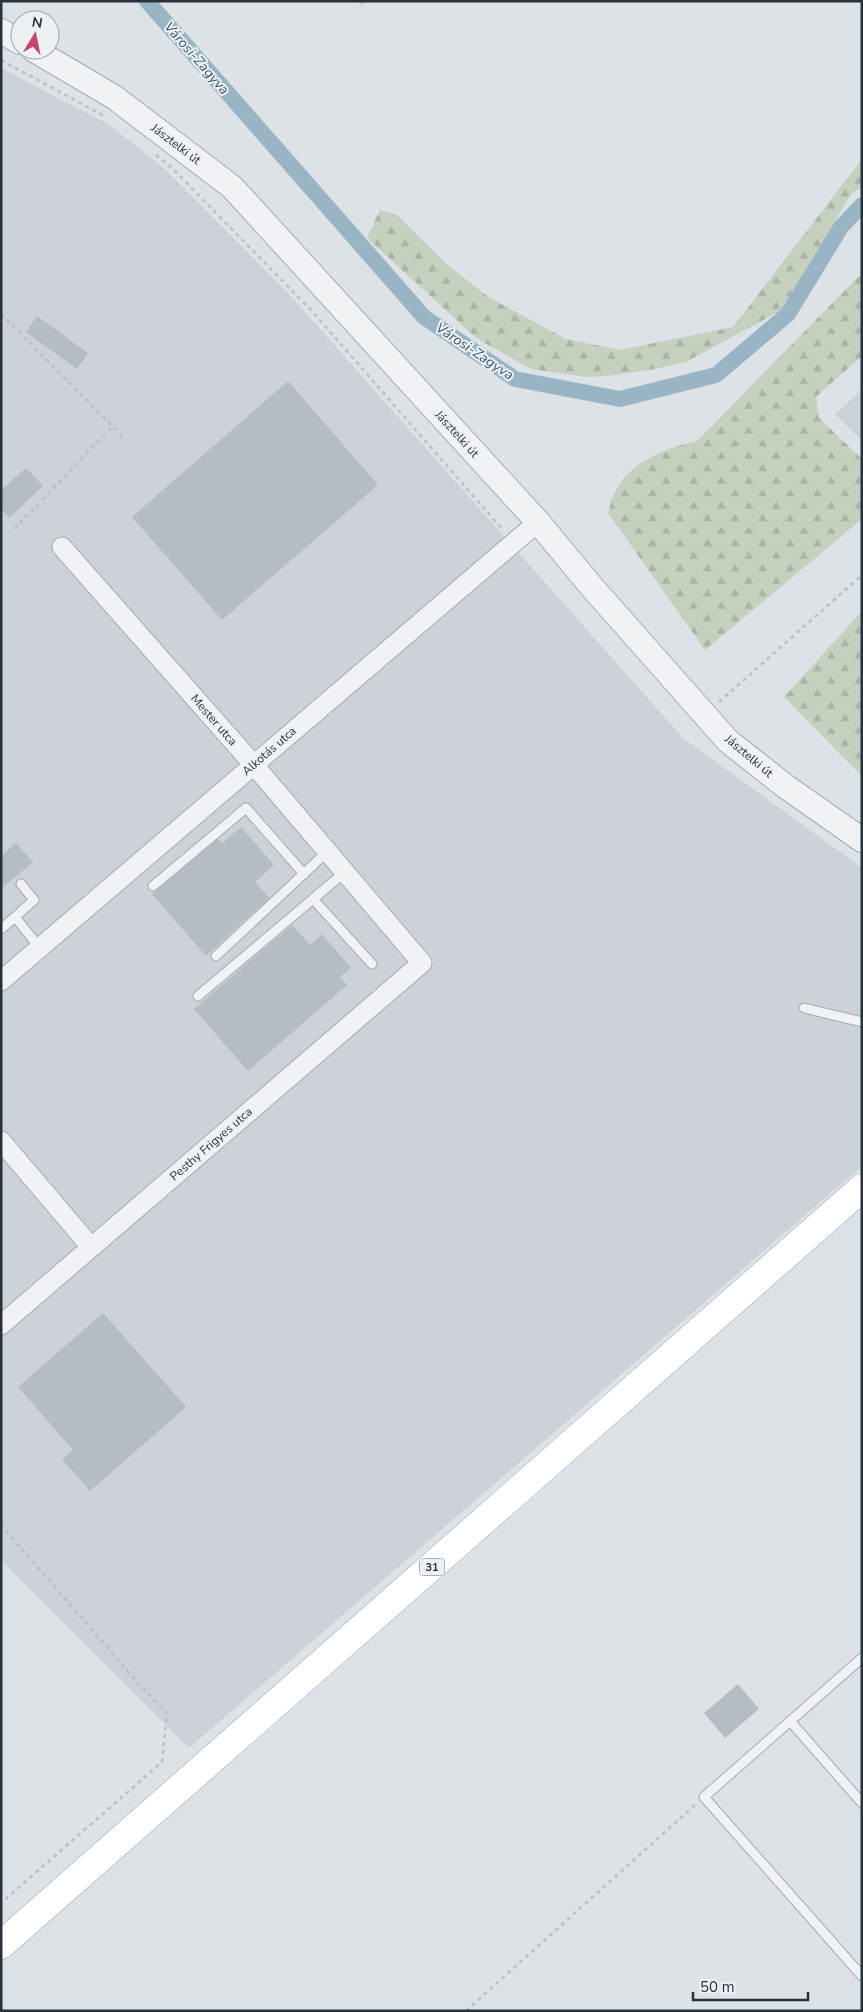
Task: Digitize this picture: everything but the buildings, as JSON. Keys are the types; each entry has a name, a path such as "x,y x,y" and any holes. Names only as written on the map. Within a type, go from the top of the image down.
{"main road":[{"name":"31","path":"1,1945 862,1188"}],"street":[{"name":"Jásztelki út","path":"51,60 114,97 232,187 538,522 591,586 728,741 785,786 862,840"},
{"name":"Alkotás utca","path":"1,981 538,522"},
{"name":"Mester utca","path":"62,546 253,764 422,963"},
{"name":"Pesthy Frigyes utca","path":"1,1325 422,963"},
{"path":"1,1142 91,1248"}],"lane":[{"path":"153,886 246,808 304,874"},
{"path":"216,956 328,852"},
{"path":"198,996 345,872"},
{"path":"1,929 34,900 21,884"},
{"path":"313,899 372,964"},
{"path":"14,917 40,948"},
{"path":"804,1008 862,1022"},
{"path":"862,1658 704,1797 862,1976"},
{"path":"790,1721 862,1803"}],"path":[{"path":"360,1 366,6"},
{"path":"1,60 107,118"},
{"path":"150,151 172,168 311,310 508,536 516,540"},
{"path":"1,314 123,437"},
{"path":"14,529 112,427"},
{"path":"704,714 862,575"},
{"path":"1,1525 167,1714 162,1762 1,1903"},
{"path":"466,2011 704,1797"}],"shaded area":[{"path":"1,68 108,124 164,168 290,295 683,738 862,868 862,1166 189,1748 1,1560"},
{"path":"862,390 862,441 835,414"}],"green space":[{"path":"862,159 862,187 851,194 782,310 686,362 650,370 586,377 531,369 476,338 367,238 380,210 397,215 450,267 490,298 566,339 620,350 733,327"},
{"path":"862,273 862,356 816,397 819,418 862,459 862,519 705,650 608,513 613,496 620,483 638,465 661,452 697,441"},
{"path":"862,611 862,776 784,697"}],"waterway":[{"name":"Városi-Zagyva","path":"147,1 424,317 515,379 620,399 716,375 788,314 841,227 862,205"}]}
